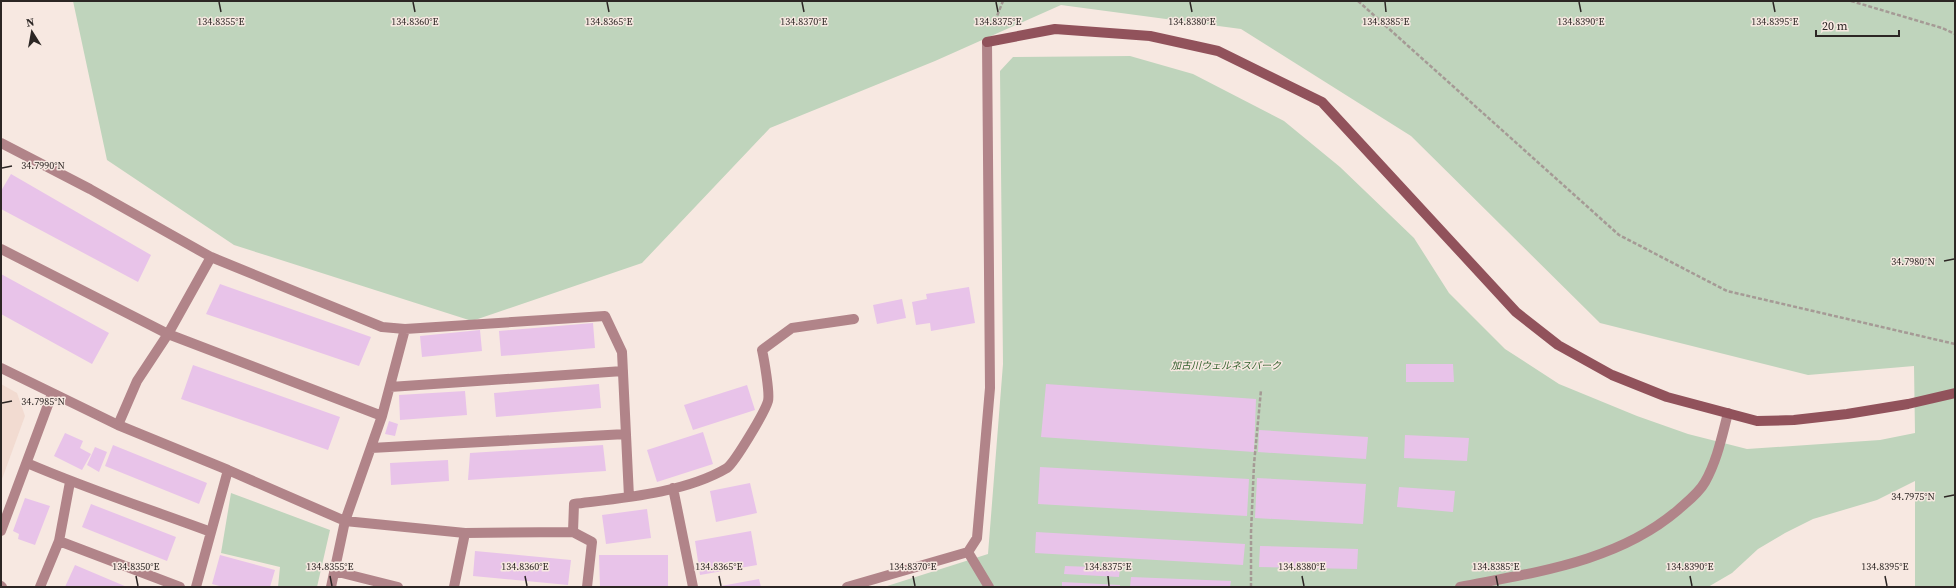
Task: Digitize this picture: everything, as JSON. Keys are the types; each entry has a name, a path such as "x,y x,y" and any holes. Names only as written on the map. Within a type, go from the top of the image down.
{"street":[{"path":"847,587 968,552 977,538 990,388 987,42 1055,29 1150,36 1218,51 1322,102 1516,312 1558,345 1612,375 1686,402 1757,420 1794,420 1847,414 1901,406 1955,393"},
{"path":"1,143 90,189 211,257 382,327 405,329 605,316 622,352 629,497"},
{"path":"1,249 168,334 382,416"},
{"path":"118,425 137,381 168,334 211,257"},
{"path":"573,532 574,504 629,497 688,485 728,467 746,441 769,400 762,350 792,328 854,319"},
{"path":"331,587 345,521 382,416 405,329"},
{"path":"1,368 118,425 228,470 345,521 465,533 573,532 592,542 587,587"},
{"path":"390,387 623,371"},
{"path":"1,531 52,394"},
{"path":"1460,587 1560,567 1599,555 1637,538 1666,520 1691,499 1705,484 1713,466 1728,413"},
{"path":"371,448 626,434"},
{"path":"27,463 70,482 211,532"},
{"path":"196,587 228,470"},
{"path":"40,587 59,542 70,482"},
{"path":"673,488 693,587"},
{"path":"454,587 465,533"},
{"path":"59,542 180,587"},
{"path":"968,552 988,587"},
{"path":"334,571 398,587"}],"path":[{"path":"1358,1 1619,235 1727,291 1955,344"},
{"path":"1851,1 1942,28 1955,34"},
{"path":"1251,587 1251,532 1254,464 1261,390"}],"shaded area":[{"path":"1,384 17,393 25,416 1,482"}],"green space":[{"name":"加古川ウェルネスパーク","path":"73,1 1955,1 1955,587 1915,587 1915,481 1877,500 1813,519 1785,533 1758,549 1732,573 1708,587 884,587 988,554 1003,364 1000,71 1013,57 1130,56 1193,74 1284,121 1340,167 1414,238 1449,293 1505,349 1559,384 1637,416 1688,434 1747,449 1880,440 1915,433 1914,366 1808,375 1600,323 1411,136 1241,29 1061,5 935,61 770,128 642,263 472,321 234,245 107,160"},
{"path":"231,493 330,530 317,587 278,587 280,567 221,553"}],"building":[{"path":"11,174 151,255 138,282 1,209 1,191"},
{"path":"1,274 109,333 92,364 1,314"},
{"path":"220,284 371,337 359,366 206,314"},
{"path":"969,287 975,323 931,331 930,323 916,325 912,302 927,299 926,294"},
{"path":"902,299 906,318 877,324 873,305"},
{"path":"593,323 595,348 501,356 499,331"},
{"path":"480,330 482,351 422,357 420,336"},
{"path":"1406,364 1453,364 1454,382 1406,382"},
{"path":"193,365 340,417 328,450 181,399"},
{"path":"599,384 601,408 496,417 494,393"},
{"path":"1046,384 1256,399 1254,452 1041,437"},
{"path":"747,385 755,410 693,430 684,405"},
{"path":"465,391 467,415 400,420 399,395"},
{"path":"389,421 398,424 395,436 385,434"},
{"path":"1259,430 1368,437 1366,459 1258,452"},
{"path":"703,432 713,464 657,482 647,450"},
{"path":"65,433 83,441 80,448 91,454 82,470 54,456"},
{"path":"1405,435 1469,438 1467,461 1404,458"},
{"path":"113,445 207,483 199,504 105,466"},
{"path":"603,445 606,471 468,480 470,453"},
{"path":"95,447 107,452 99,472 87,465"},
{"path":"448,460 449,481 391,485 390,463"},
{"path":"1040,467 1249,479 1247,516 1038,504"},
{"path":"1257,478 1366,484 1363,524 1255,518"},
{"path":"750,483 757,513 716,522 710,491"},
{"path":"1399,487 1455,491 1453,512 1397,507"},
{"path":"25,498 50,506 35,545 18,539 19,534 13,531"},
{"path":"91,504 176,537 167,561 82,527"},
{"path":"647,509 651,538 606,544 602,515"},
{"path":"751,531 757,565 700,575 695,541"},
{"path":"1036,532 1245,544 1243,565 1035,553"},
{"path":"1260,546 1358,549 1357,569 1259,567"},
{"path":"475,551 571,560 568,585 473,576"},
{"path":"220,555 275,570 270,587 223,587 212,584"},
{"path":"599,555 668,555 668,587 600,587"},
{"path":"75,565 127,587 65,587"},
{"path":"1065,566 1120,568 1119,577 1064,574"},
{"path":"1131,577 1231,581 1230,587 1130,587"},
{"path":"759,579 761,587 721,587 721,586"},
{"path":"1062,582 1120,585 1120,587 1062,587"}]}
